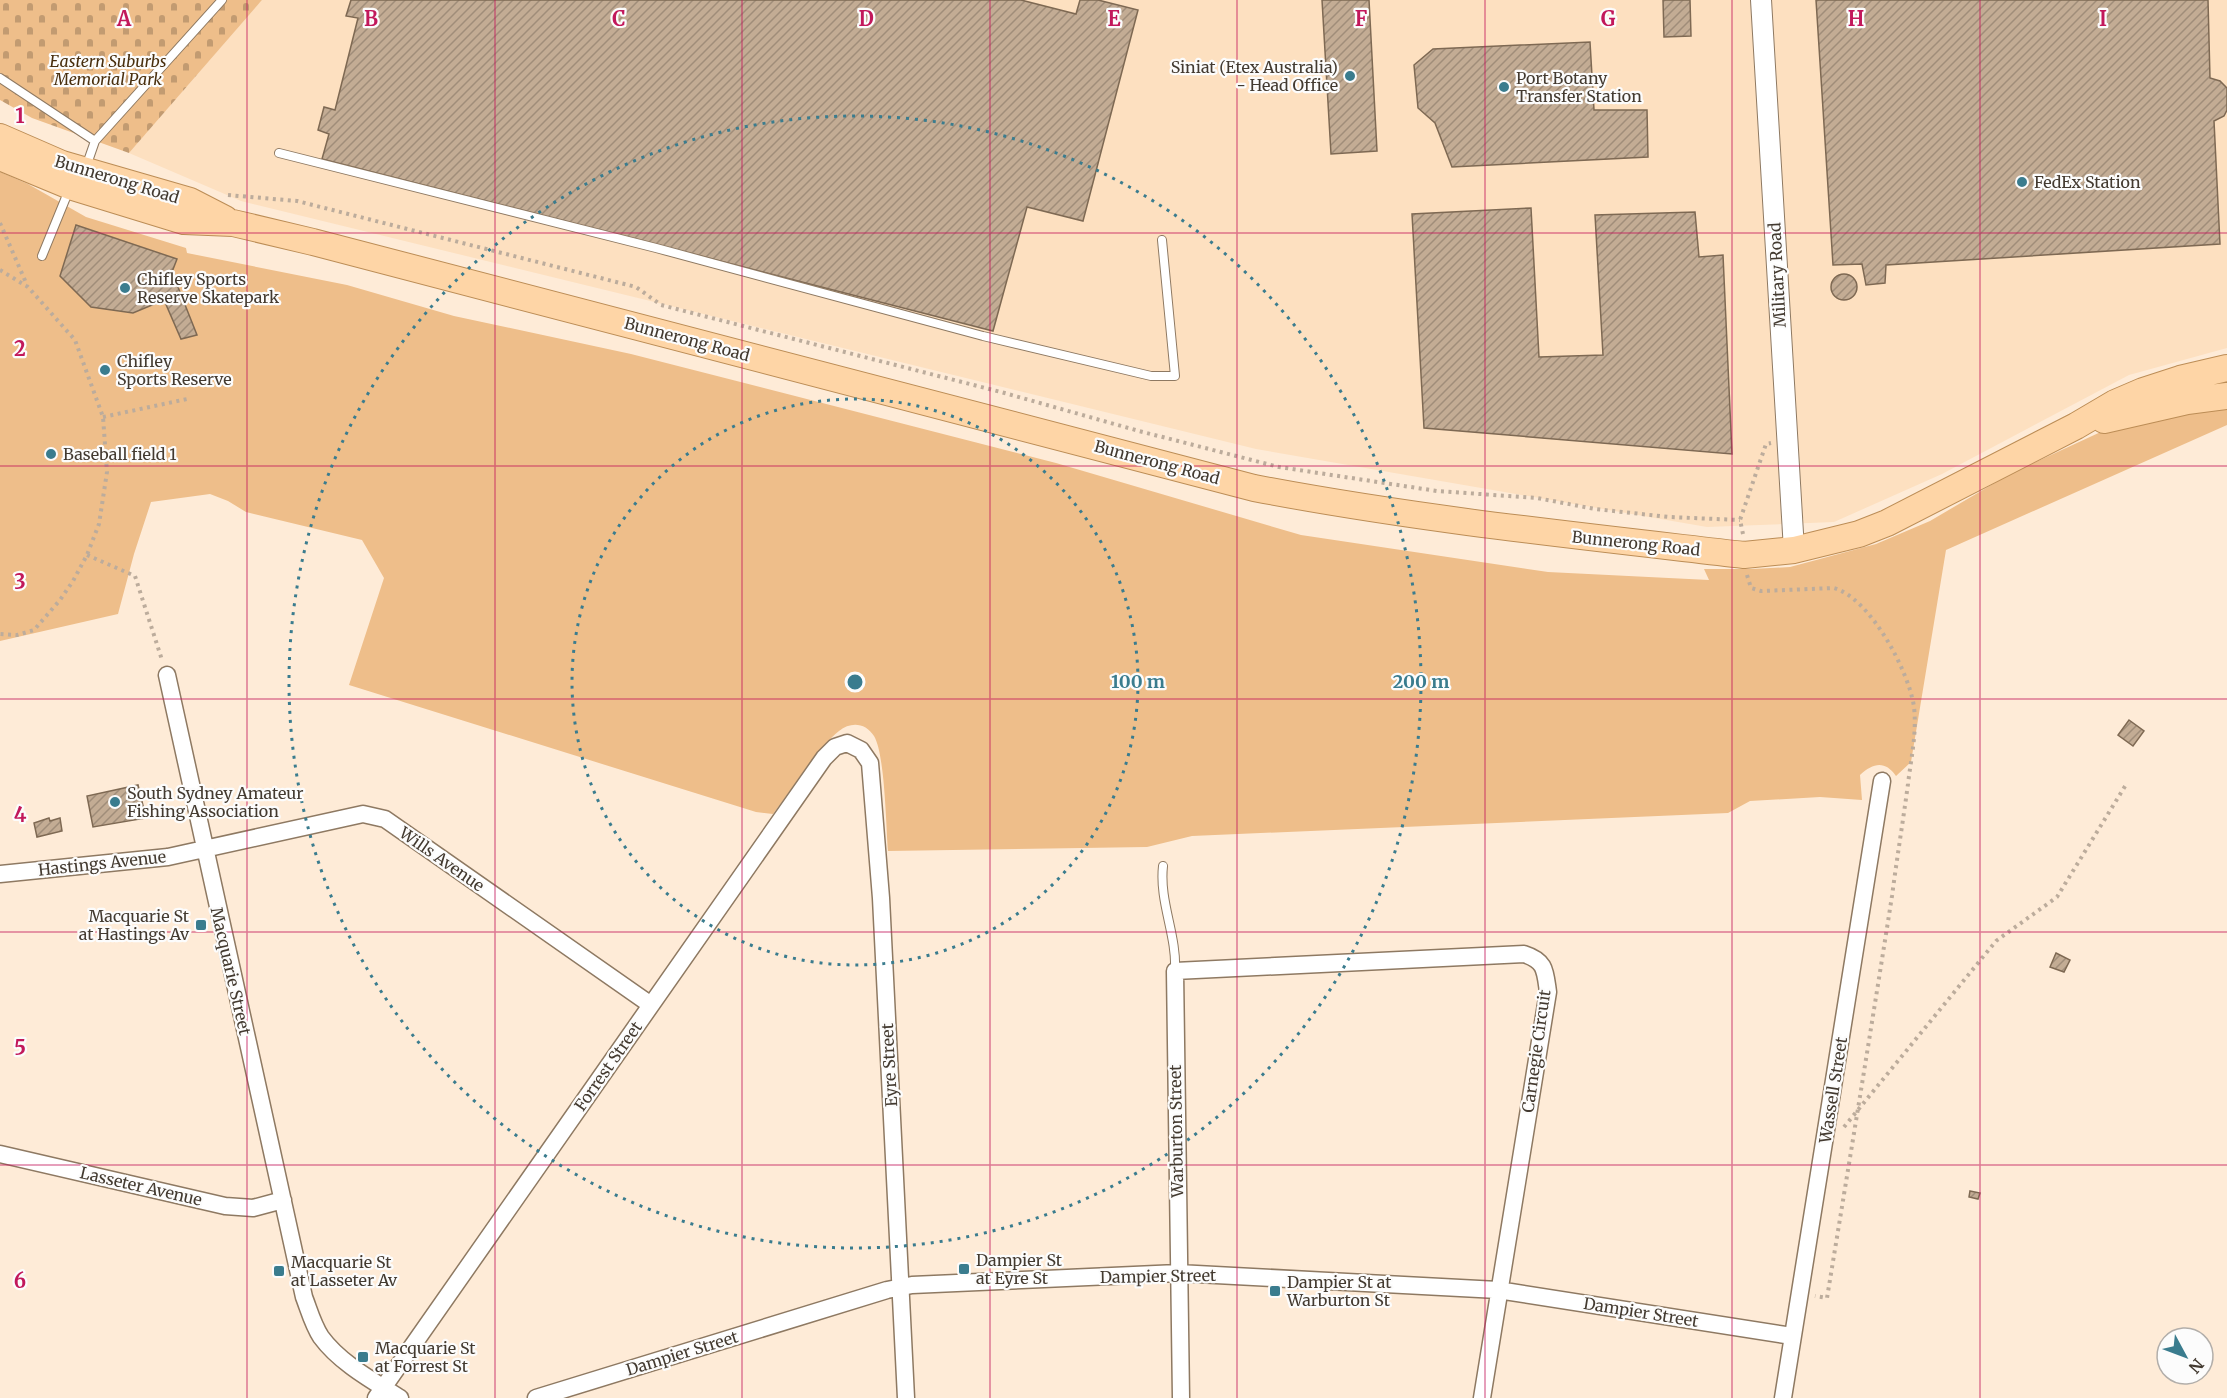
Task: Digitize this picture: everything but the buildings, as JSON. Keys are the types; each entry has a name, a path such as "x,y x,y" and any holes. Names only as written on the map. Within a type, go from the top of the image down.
{"main road":[{"name":"Bunnerong Road","path":"0,137 77,178"},
{"name":"Bunnerong Road","path":"0,157 77,178 190,201 233,223 553,304 1254,488 1336,504 1744,555 1794,550 1859,534 1887,523 2143,390 2227,368"},
{"name":"Bunnerong Road","path":"2076,426 2187,402 2227,396"}],"street":[{"name":"Military Road","path":"1761,0 1794,550"},
{"name":"Macquarie Street","path":"168,675 204,849 304,1297 315,1326 325,1341 380,1393"},
{"name":"Forrest Street","path":"380,1393 824,758 835,747 848,743"},
{"name":"Eyre Street","path":"848,743 861,750 870,763 881,898 906,1398"},
{"name":"Wassell Street","path":"1783,1398 1882,781"},
{"name":"Wills Avenue","path":"204,849 363,814 385,819 651,1005"},
{"name":"Hastings Avenue","path":"0,874 168,857 204,849"},
{"name":"Carnegie Circuit","path":"1175,971 1524,954 1537,958 1545,969 1548,993 1482,1398"},
{"name":"Warburton Street","path":"1175,971 1181,1398"},
{"name":"Lasseter Avenue","path":"0,1154 225,1206 253,1208 283,1200"},
{"name":"Dampier Street","path":"536,1398 887,1290 1178,1273 1498,1290 1792,1336"},
{"path":"380,1393 400,1398"}],"lane":[{"path":"42,256 95,141 222,0"},
{"path":"0,78 95,141"},
{"path":"279,153 656,248 982,336 1151,376 1175,376 1162,240"},
{"name":"Warburton Street","path":"1163,866 1161,884 1176,958 1175,971"}],"path":[{"path":"223,195 297,201 636,287 661,305 1002,392 1139,431 1279,467 1437,491 1537,498 1595,509 1669,517 1740,520 1751,588 1761,591 1834,588 1843,590 1855,598 1890,644 1905,674 1914,706 1915,737 1858,1112 1827,1298 1799,1294"},
{"path":"0,224 27,286"},
{"path":"0,270 27,286 75,340 103,417 107,472 99,524 87,555 60,600 34,630 17,635 0,634"},
{"path":"103,417 187,399"},
{"path":"87,555 135,576 168,675"},
{"path":"1823,1149 1858,1112 1996,940 2057,897 2127,783"}],"shaded area":[{"path":"262,0 2227,0 2227,348 2129,375 1942,474 1834,522 1707,527 1256,449 241,201 129,153"}],"green space":[{"name":"Eastern Suburbs Memorial Park","path":"0,0 262,0 129,153 32,118 0,100"},
{"path":"0,172 28,184 86,217 186,248 187,253 347,285 454,316 631,354 1056,463 1301,535 1548,572 1709,580 1704,569 1790,567 1876,544 1930,521 2010,474 2118,424 2194,409 2227,409 2227,425 1946,550 1911,762 1896,776 1883,765 1874,766 1865,771 1860,775 1862,800 1820,797 1750,801 1728,813 1192,836 1147,847 888,851 881,758 874,736 863,726 848,726 839,731 813,759 773,814 756,812 349,685 384,578 362,540 246,512 210,494 151,502 118,614 0,641"}],"place":[{"name":"Siniat (Etex Australia) - Head Office","path":"1350,76"},
{"name":"Port Botany Transfer Station","path":"1504,87"},
{"name":"FedEx Station","path":"2022,182"},
{"name":"Chifley Sports Reserve Skatepark","path":"125,288"},
{"name":"Chifley Sports Reserve","path":"105,370"},
{"name":"Baseball field 1","path":"51,454"},
{"name":"South Sydney Amateur Fishing Association","path":"115,802"},
{"name":"Macquarie St at Hastings Av","path":"201,925"},
{"name":"Dampier St at Eyre St","path":"964,1269"},
{"name":"Macquarie St at Lasseter Av","path":"279,1271"},
{"name":"Dampier St at Warburton St","path":"1275,1291"},
{"name":"Macquarie St at Forrest St","path":"363,1357"}]}
